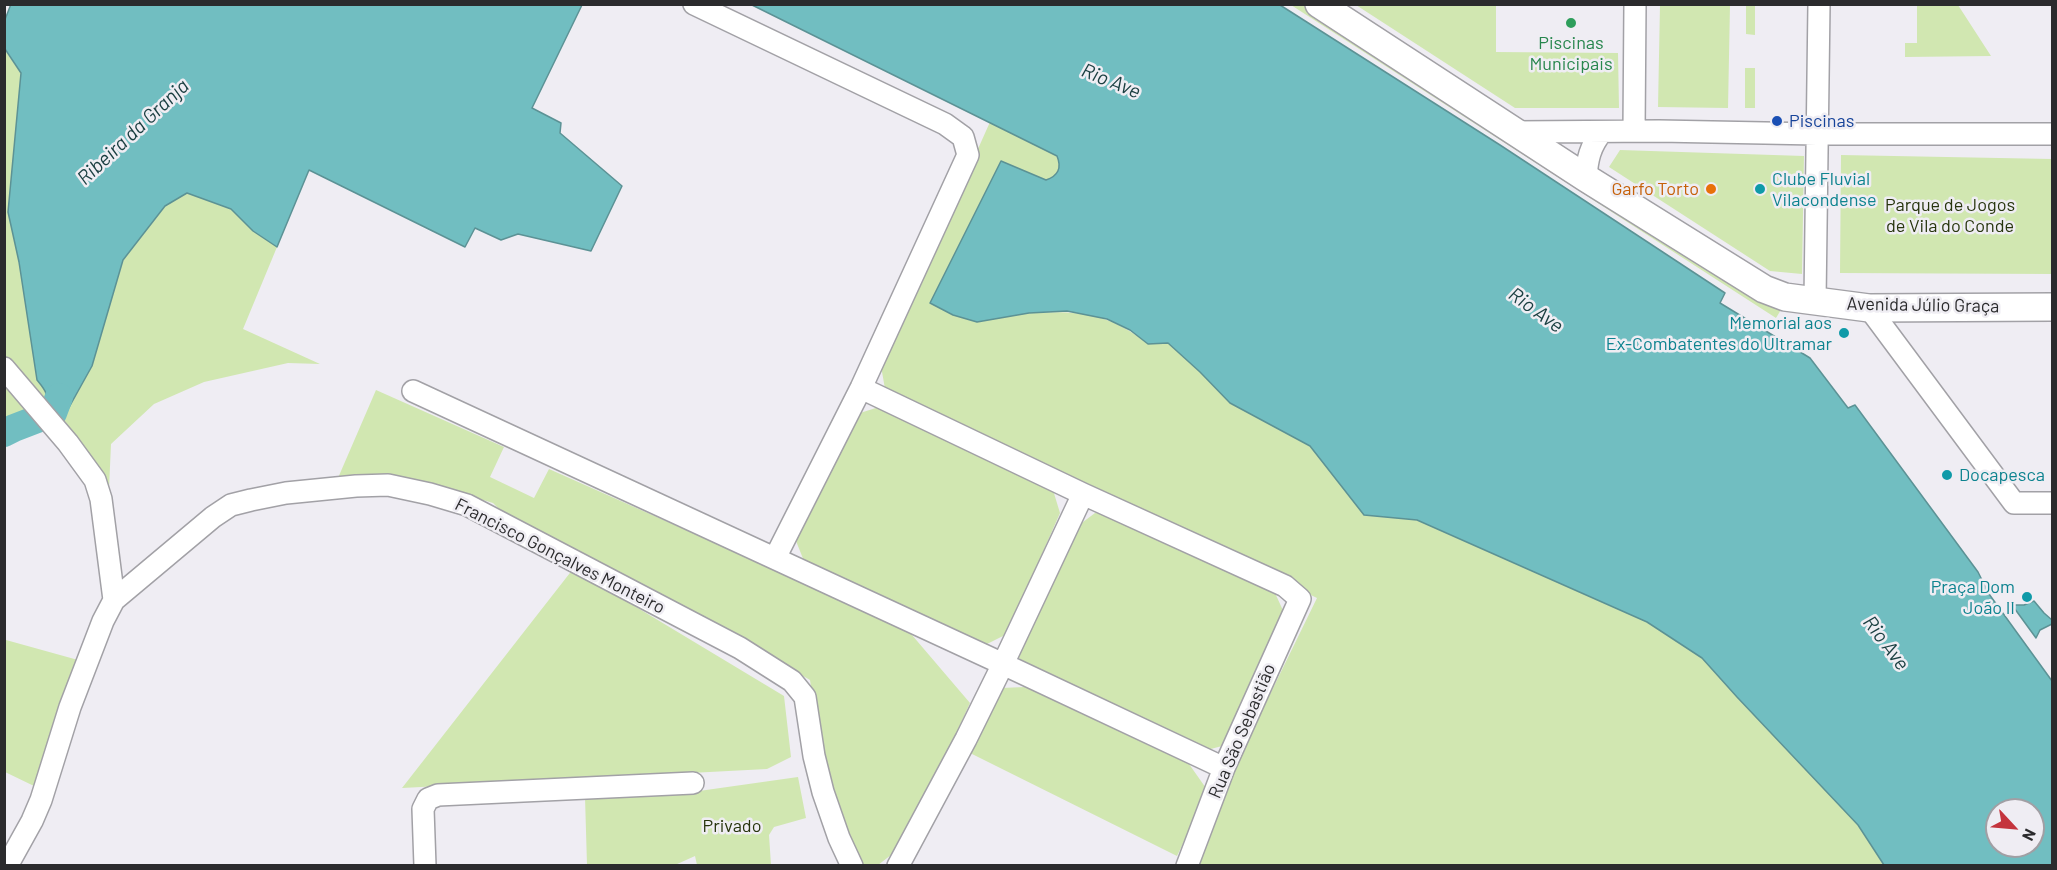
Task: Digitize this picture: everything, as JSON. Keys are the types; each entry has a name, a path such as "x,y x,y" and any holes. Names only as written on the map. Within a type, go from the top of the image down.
{"main road":[{"name":"Avenida Júlio Graça","path":"1319,4 1586,178 1764,289 1785,297 1869,308 2052,307"}],"street":[{"path":"694,4 945,124 963,137 968,155 861,388 775,558"},
{"path":"1634,131 1635,4"},
{"path":"1815,300 1819,4"},
{"path":"1515,132 2052,134"},
{"path":"1586,178 1590,152 1595,140 1602,132"},
{"path":"1869,308 2013,503 2052,503"},
{"path":"4,368 91,472 99,487 114,600 103,621 70,707 41,800 7,866"},
{"path":"861,388 1083,494 966,739 898,866"},
{"path":"413,391 1224,768"},
{"name":"Francisco Gonçalves Monteiro","path":"114,600 221,510 231,505 321,489 388,484 468,505 740,648 792,681 805,697 814,756 823,792 839,838 852,866"},
{"name":"Rua São Sebastião","path":"1083,494 1284,586 1300,599 1224,768 1187,866"},
{"path":"425,866 423,809 428,799 438,795 693,783"}],"green space":[{"path":"1291,5 1303,5 1753,296 1782,308 1776,318"},
{"path":"1356,5 1496,5 1496,52 1618,53 1619,108 1515,108"},
{"path":"1660,5 1730,5 1728,108 1658,107"},
{"path":"1746,5 1755,5 1755,35 1746,34"},
{"path":"1917,5 1958,5 1991,56 1905,57 1905,43 1917,43"},
{"path":"4,49 21,73 8,212 19,262 37,380 47,392 42,407 5,362"},
{"path":"1745,68 1755,68 1755,108 1745,108"},
{"path":"990,122 1057,156 1059,164 1058,171 1046,180 1029,313 1063,312 1092,316 1119,325 1148,344 1168,343 1230,403 1310,446 1364,515 1417,520 1647,622 1702,658 1859,825 1884,865 1195,865 1235,766 1317,598 885,389 881,366"},
{"path":"1620,150 1804,156 1802,274 1770,271 1609,167"},
{"name":"Parque de Jogos de Vila do Conde","path":"1841,155 2052,159 2052,274 1840,273"},
{"path":"187,193 231,209 253,231 277,247 243,329 320,364 288,363 204,382 154,404 111,444 109,489 95,461 62,420 92,366 123,260 165,206"},
{"path":"4,381 29,409 5,424 4,423"},
{"path":"376,390 504,447 490,477 534,498 549,469 906,628 970,703 951,745 891,855 878,865 859,865 822,761 810,680 681,605 511,521 493,503 460,493 338,478"},
{"path":"879,407 1053,490 1060,513 1007,634 983,646 804,561 796,541 860,413"},
{"path":"1095,513 1107,514 1275,593 1286,617 1226,745 1203,751 1033,671 1016,655 1075,528"},
{"path":"573,569 784,696 791,757 767,769 402,788"},
{"path":"4,626 6,640 78,660 34,786 5,772"},
{"path":"1025,687 1189,764 1208,791 1177,856 968,752 1001,688"},
{"name":"Privado","path":"798,777 806,818 774,827 769,835 771,865 697,865 695,856 675,865 587,865 585,797 692,792"}],"water":[{"path":"11,4 582,5 532,108 561,123 560,133 622,186 591,251 518,234 501,240 475,228 465,247 309,170 277,247 253,231 231,209 187,193 165,206 123,260 92,366 62,420 42,407 46,393 37,380 19,262 8,212 21,73 5,49 4,22"},
{"name":"Rio Ave","path":"752,5 1280,5 1500,145 1725,293 1720,303 1810,358 1848,408 1855,405 1978,572 1989,594 2052,681 2052,865 1884,865 1858,825 1702,658 1647,622 1417,520 1364,515 1310,446 1230,403 1168,343 1148,344 1130,330 1107,319 1067,311 1029,313 977,322 953,315 930,303 1001,161 1046,180 1058,171 1057,156"},
{"path":"2034,601 2052,620 2052,624 2040,630 2036,638 2012,605 2024,605"}],"waterway":[{"name":"Ribeira da Granja","path":"4,433 53,413 59,397"}],"place":[{"name":"Piscinas Municipais","path":"1571,23"},
{"name":"Piscinas","path":"1777,121"},
{"name":"Garfo Torto","path":"1711,189"},
{"name":"Clube Fluvial Vilacondense","path":"1760,189"},
{"name":"Memorial aos Ex-Combatentes do Ultramar","path":"1844,333"},
{"name":"Docapesca","path":"1947,475"},
{"name":"Praça Dom João II","path":"2027,597"}]}
